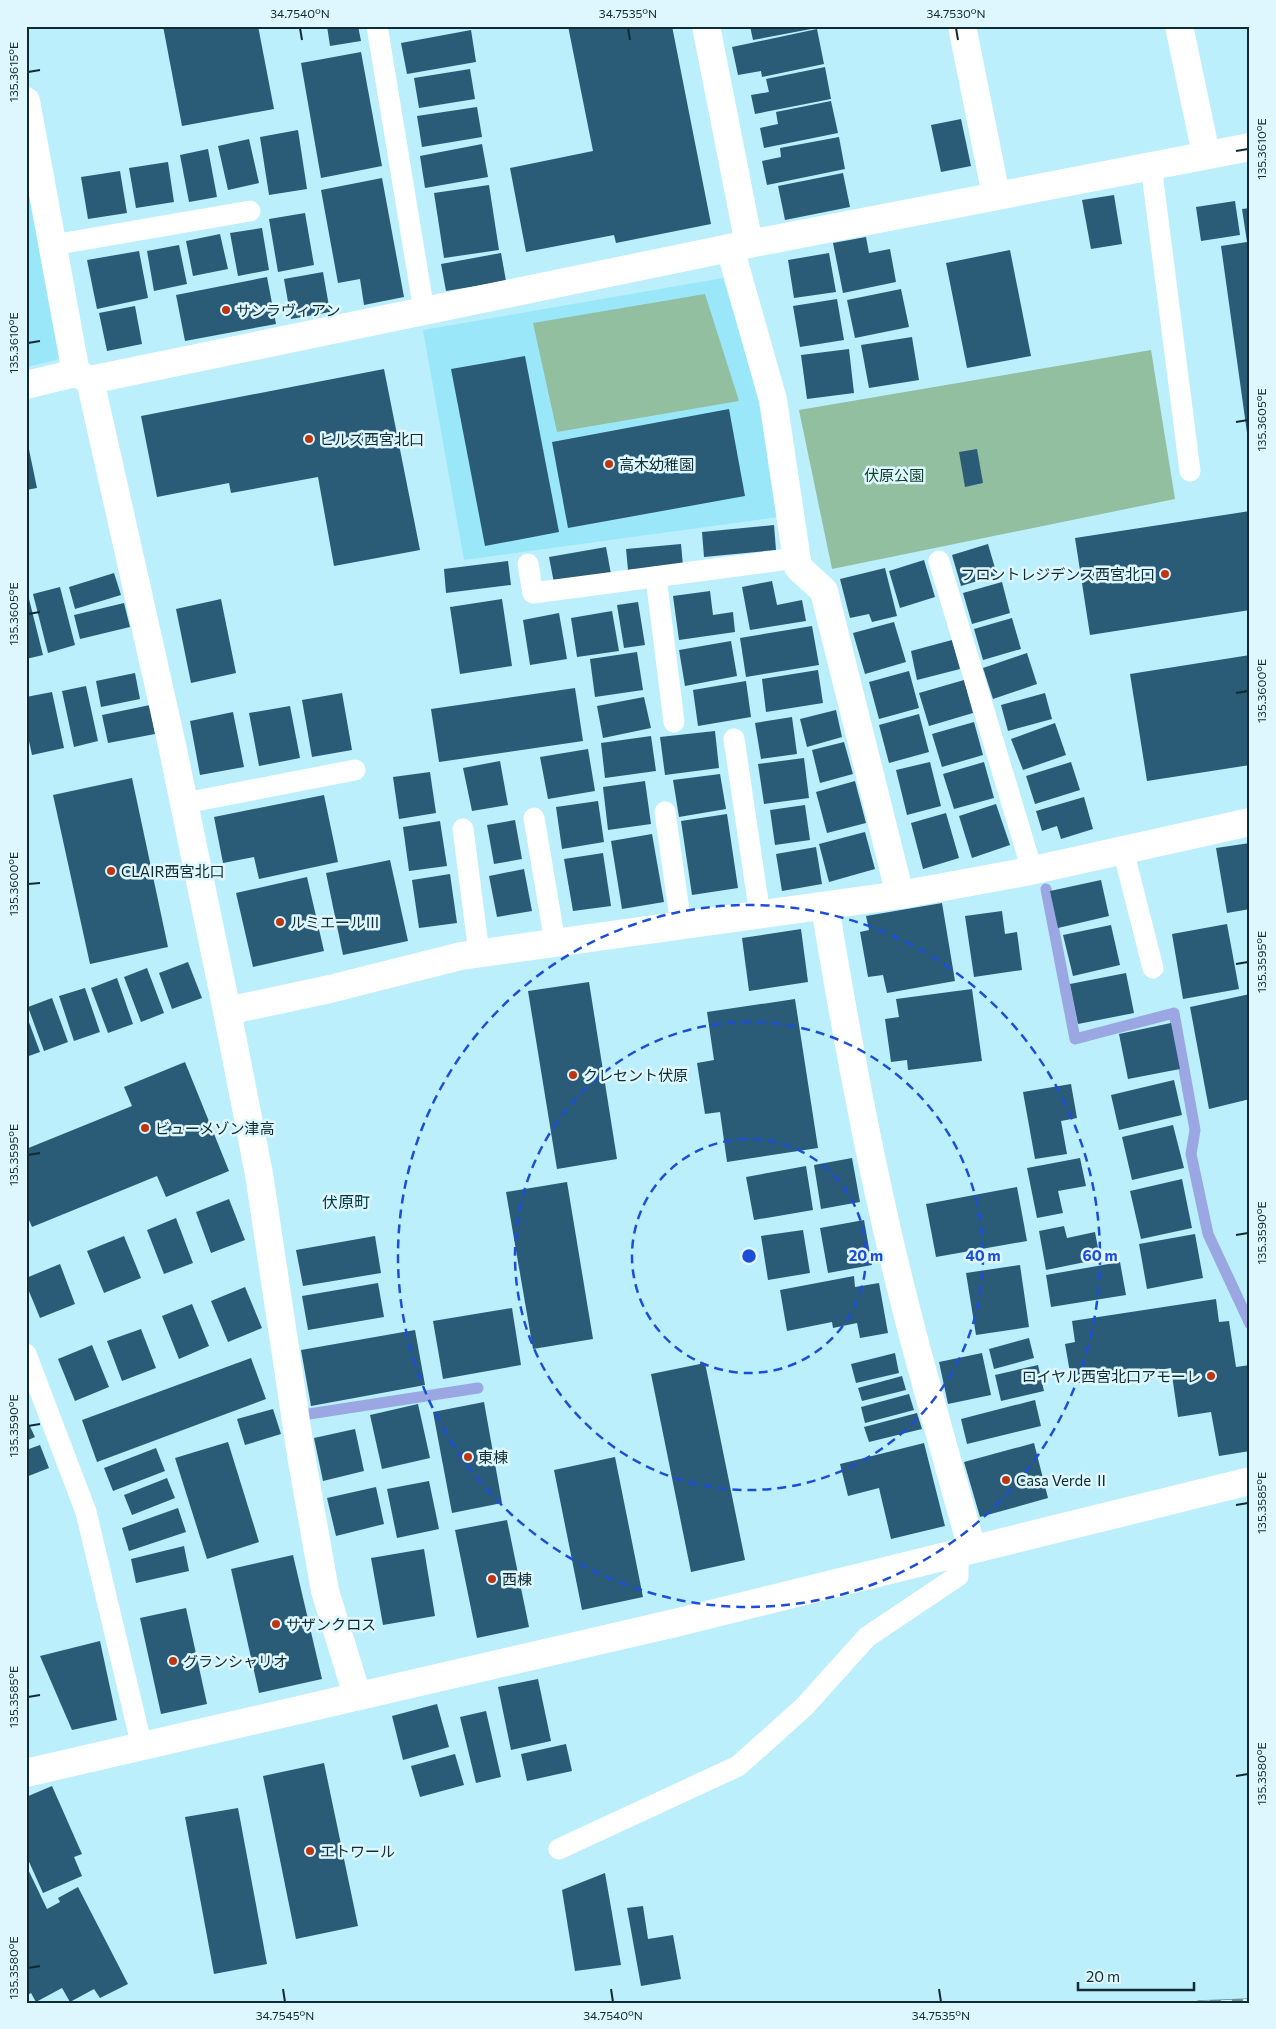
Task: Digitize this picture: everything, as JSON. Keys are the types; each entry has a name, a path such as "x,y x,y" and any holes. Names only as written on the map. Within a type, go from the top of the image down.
{"street":[{"path":"706,26 740,246 773,400 798,567 824,591 900,895"},
{"path":"962,26 996,195"},
{"path":"1179,26 1206,154"},
{"path":"26,101 52,245 185,803 260,1184 301,1455 325,1591 357,1695"},
{"path":"26,385 83,376 424,311 996,195 1250,147"},
{"path":"227,1011 330,989 479,953 825,907 900,895 1032,870 1250,822"},
{"path":"825,907 854,1078 883,1213 965,1551"},
{"path":"26,1773 675,1622 1250,1481"}],"lane":[{"path":"378,26 424,311"},
{"path":"1151,165 1190,471"},
{"path":"52,245 250,211"},
{"path":"528,564 533,593 797,558"},
{"path":"939,561 1032,870"},
{"path":"656,577 674,722"},
{"path":"734,739 760,915"},
{"path":"185,803 355,770"},
{"path":"665,812 681,925"},
{"path":"534,818 555,942"},
{"path":"462,828 479,953"},
{"path":"1124,850 1153,968"},
{"path":"26,1354 86,1512 142,1747"},
{"path":"559,1849 738,1766 804,1707 867,1636 958,1576 965,1551"}],"shaded area":[{"path":"26,152 64,348 57,360 26,367"},
{"name":"高木幼稚園","path":"723,278 763,410 779,517 464,560 423,330"}],"green space":[{"path":"705,294 739,401 557,432 533,323"},
{"name":"伏原公園","path":"1151,350 1175,499 832,569 799,410"}],"building":[{"path":"163,26 258,26 274,109 182,126"},
{"path":"327,26 358,26 361,41 330,46"},
{"path":"568,26 672,26 711,224 616,243 614,235 526,252 510,168 593,151"},
{"path":"750,26 811,26 811,29 753,40"},
{"path":"817,29 824,64 762,77 761,71 738,75 732,47"},
{"path":"471,30 476,62 407,74 401,43"},
{"path":"361,52 382,166 321,178 301,63"},
{"path":"825,67 831,99 755,114 751,95 769,92 766,79"},
{"path":"470,69 475,99 419,108 414,78"},
{"path":"831,101 838,133 764,148 760,128 778,124 776,112"},
{"path":"477,107 482,137 422,147 417,116"},
{"path":"961,119 971,166 941,172 931,125"},
{"path":"298,130 307,189 269,195 260,137"},
{"path":"839,137 845,169 767,185 762,161 781,157 780,148"},
{"path":"249,139 259,183 228,190 218,146"},
{"path":"482,144 488,177 425,188 420,156"},
{"path":"208,149 217,197 189,202 180,155"},
{"path":"168,162 174,202 136,208 129,168"},
{"path":"120,171 127,213 88,219 81,177"},
{"path":"843,173 850,207 785,220 778,186"},
{"path":"382,178 404,297 364,305 360,279 338,283 321,190"},
{"path":"489,185 499,250 444,258 434,193"},
{"path":"1114,195 1122,244 1091,249 1082,200"},
{"path":"1235,201 1240,235 1201,241 1196,207"},
{"path":"1250,208 1249,447 1221,246 1247,242 1242,209"},
{"path":"305,213 314,265 278,272 269,219"},
{"path":"262,228 269,270 238,276 230,233"},
{"path":"220,234 228,269 193,276 186,241"},
{"path":"866,237 869,253 890,249 896,282 843,293 833,243"},
{"path":"179,245 187,284 154,291 147,251"},
{"path":"1010,250 1031,356 967,368 946,263"},
{"path":"139,251 148,298 97,309 87,260"},
{"path":"501,253 506,281 446,291 441,264"},
{"path":"829,253 836,292 794,298 788,260"},
{"path":"323,272 330,312 291,319 284,279"},
{"name":"サンラヴィアン","path":"267,277 276,324 185,341 176,295"},
{"path":"901,289 909,327 855,338 847,300"},
{"path":"837,299 844,340 800,347 793,306"},
{"path":"135,306 142,344 107,351 99,313"},
{"path":"912,337 919,380 869,388 861,345"},
{"path":"849,349 854,393 807,399 801,355"},
{"path":"525,356 559,532 485,546 451,369"},
{"name":"ヒルズ西宮北口","path":"384,369 420,550 334,566 318,477 231,493 229,483 157,497 141,416"},
{"path":"729,409 745,496 568,528 552,442"},
{"path":"26,435 37,488 26,490"},
{"path":"977,449 983,483 965,487 959,452"},
{"name":"フロントレジデンス西宮北口","path":"1250,511 1250,610 1090,635 1075,538"},
{"path":"774,525 776,550 704,557 702,532"},
{"path":"681,544 683,566 628,570 626,549"},
{"path":"988,544 997,575 961,586 952,555"},
{"path":"606,547 611,574 554,583 549,557"},
{"path":"924,560 935,597 900,608 889,571"},
{"path":"508,561 511,585 446,593 444,569"},
{"path":"885,568 897,616 872,622 869,614 850,618 840,579"},
{"path":"114,573 121,595 75,609 69,587"},
{"path":"772,581 777,605 802,600 806,621 750,630 742,587"},
{"path":"1002,582 1010,613 972,624 963,593"},
{"path":"60,587 75,645 48,653 33,594"},
{"path":"710,591 713,615 733,612 735,632 679,640 673,596"},
{"path":"28,595 43,655 26,659 26,596"},
{"path":"221,599 236,673 191,683 176,609"},
{"path":"502,599 512,666 460,674 450,607"},
{"path":"638,602 645,645 624,648 617,605"},
{"path":"124,603 130,627 80,639 74,615"},
{"path":"612,611 619,651 577,657 571,618"},
{"path":"559,613 567,659 530,665 523,620"},
{"path":"1012,618 1021,649 983,660 974,629"},
{"path":"894,622 906,662 865,674 853,633"},
{"path":"812,626 819,665 746,677 740,638"},
{"path":"952,640 960,669 917,680 911,651"},
{"path":"731,641 737,676 685,686 679,650"},
{"path":"637,652 643,690 595,697 590,659"},
{"path":"1027,653 1037,684 993,699 983,668"},
{"path":"1250,655 1250,765 1147,781 1130,674"},
{"path":"818,670 823,703 766,712 762,679"},
{"path":"909,671 919,708 879,719 869,682"},
{"path":"135,673 140,699 101,707 96,681"},
{"path":"964,680 973,713 929,726 919,693"},
{"path":"746,681 751,717 698,726 693,690"},
{"path":"86,686 98,741 74,747 62,691"},
{"path":"575,688 583,741 439,762 431,709"},
{"path":"52,692 64,748 32,755 26,727 26,697"},
{"path":"342,693 352,750 312,757 302,700"},
{"path":"1045,693 1052,719 1008,731 1001,705"},
{"path":"644,697 651,728 603,738 597,706"},
{"path":"150,705 155,734 108,743 102,715"},
{"path":"290,706 300,758 259,766 249,713"},
{"path":"836,710 842,737 807,747 800,719"},
{"path":"233,712 244,767 200,775 190,721"},
{"path":"919,714 929,752 889,763 879,725"},
{"path":"792,717 797,754 761,759 755,723"},
{"path":"974,722 983,755 942,767 932,734"},
{"path":"1055,723 1066,755 1023,770 1011,739"},
{"path":"715,731 719,768 665,775 660,737"},
{"path":"651,736 656,771 605,778 601,743"},
{"path":"844,742 853,774 820,783 812,750"},
{"path":"588,749 595,791 548,799 540,757"},
{"path":"804,758 809,798 764,804 758,764"},
{"path":"500,761 508,805 472,811 463,768"},
{"path":"930,762 941,806 907,815 896,770"},
{"path":"984,762 994,798 954,809 943,774"},
{"path":"1071,762 1080,790 1035,804 1026,776"},
{"path":"430,772 436,813 399,819 393,777"},
{"path":"720,774 726,809 679,817 673,780"},
{"name":"CLAIR西宮北口","path":"132,778 168,947 90,964 53,795"},
{"path":"645,781 651,824 608,830 603,787"},
{"path":"855,781 866,823 827,833 816,792"},
{"path":"324,795 338,862 259,879 254,857 223,863 214,817"},
{"path":"1084,797 1093,829 1061,839 1057,826 1042,831 1036,811"},
{"path":"598,801 604,842 562,849 556,807"},
{"path":"996,804 1010,845 972,858 959,816"},
{"path":"805,805 810,840 775,845 770,810"},
{"path":"946,813 959,858 923,869 911,823"},
{"path":"727,814 738,888 692,895 681,821"},
{"path":"515,820 522,859 494,864 487,825"},
{"path":"440,821 447,866 409,871 403,827"},
{"path":"865,832 875,869 829,882 819,844"},
{"path":"652,834 664,902 622,909 611,841"},
{"path":"1250,843 1250,909 1227,913 1216,848"},
{"path":"816,847 822,884 782,891 776,854"},
{"path":"603,853 611,906 573,911 564,859"},
{"path":"390,860 408,941 343,955 326,873"},
{"path":"524,869 532,911 497,917 489,876"},
{"path":"450,874 457,923 419,928 412,880"},
{"name":"ルミエールⅢ","path":"307,877 324,951 253,967 236,893"},
{"path":"1101,880 1109,916 1058,928 1050,891"},
{"path":"942,903 955,981 887,993 883,975 868,977 860,932 869,930 866,916"},
{"path":"1002,911 1005,934 1017,932 1022,970 974,977 965,916"},
{"path":"1227,924 1239,989 1183,999 1172,934"},
{"path":"1111,925 1120,965 1073,976 1063,935"},
{"path":"801,929 808,982 749,991 742,938"},
{"path":"188,962 202,998 172,1009 159,973"},
{"path":"147,968 164,1013 141,1022 124,977"},
{"path":"1126,973 1134,1013 1078,1024 1070,984"},
{"path":"117,978 133,1024 108,1033 91,988"},
{"name":"クレセント伏原","path":"589,982 617,1159 557,1169 528,991"},
{"path":"85,988 100,1032 74,1041 59,996"},
{"path":"972,989 982,1061 908,1070 907,1060 891,1062 885,1019 899,1017 896,999"},
{"path":"1250,994 1250,1099 1209,1109 1190,1007"},
{"path":"52,998 68,1042 44,1051 28,1007"},
{"path":"795,999 818,1148 727,1162 720,1112 705,1114 697,1063 714,1060 707,1012"},
{"path":"26,1014 40,1052 26,1057"},
{"path":"1171,1023 1180,1069 1128,1079 1119,1034"},
{"name":"ビューメゾン津高","path":"185,1062 229,1171 166,1197 157,1176 32,1227 26,1213 26,1149 132,1106 124,1087"},
{"path":"1174,1080 1182,1115 1119,1130 1111,1095"},
{"path":"1071,1084 1077,1118 1061,1121 1067,1154 1035,1159 1023,1092"},
{"path":"1173,1125 1184,1168 1132,1180 1122,1137"},
{"path":"852,1158 860,1202 821,1209 814,1165"},
{"path":"1080,1158 1086,1186 1058,1191 1063,1213 1037,1218 1027,1168"},
{"path":"806,1166 813,1210 754,1220 746,1177"},
{"path":"1182,1179 1192,1228 1141,1239 1130,1191"},
{"path":"567,1182 593,1339 533,1349 506,1192"},
{"path":"1017,1187 1027,1241 936,1257 926,1204"},
{"path":"229,1199 245,1240 211,1253 196,1212"},
{"path":"176,1218 193,1263 164,1274 147,1230"},
{"path":"864,1220 872,1265 828,1273 820,1228"},
{"path":"1064,1226 1067,1238 1095,1232 1100,1259 1046,1270 1039,1231"},
{"path":"803,1230 810,1273 768,1280 761,1236"},
{"path":"1195,1234 1203,1278 1147,1289 1139,1244"},
{"path":"124,1236 141,1278 104,1293 87,1251"},
{"path":"375,1236 381,1273 303,1286 296,1250"},
{"path":"1120,1262 1126,1295 1051,1307 1046,1275"},
{"path":"60,1264 75,1304 40,1318 26,1284 26,1278"},
{"path":"1020,1265 1029,1327 976,1335 966,1273"},
{"path":"854,1276 855,1287 879,1283 888,1333 860,1338 857,1323 833,1328 832,1322 787,1331 780,1290"},
{"path":"378,1283 384,1317 308,1330 302,1296"},
{"path":"245,1287 262,1328 228,1342 211,1301"},
{"name":"ロイヤル西宮北口アモーレ","path":"1216,1299 1219,1322 1229,1321 1236,1367 1250,1365 1250,1451 1219,1456 1211,1412 1178,1417 1171,1368 1072,1384 1065,1344 1075,1342 1072,1321"},
{"path":"192,1304 209,1346 179,1359 162,1316"},
{"path":"512,1308 521,1365 443,1379 433,1321"},
{"path":"141,1329 156,1368 122,1381 107,1341"},
{"path":"415,1330 425,1385 311,1406 301,1350"},
{"path":"1029,1338 1034,1358 994,1369 989,1349"},
{"path":"92,1345 109,1387 75,1401 58,1359"},
{"path":"895,1353 899,1373 856,1383 851,1364"},
{"path":"982,1353 991,1395 948,1404 939,1362"},
{"path":"251,1358 266,1399 97,1462 82,1420"},
{"path":"705,1363 745,1560 691,1572 651,1374"},
{"path":"1038,1365 1044,1391 1001,1401 995,1375"},
{"path":"902,1376 906,1390 862,1401 858,1388"},
{"path":"909,1394 914,1410 865,1423 861,1407"},
{"path":"1035,1400 1041,1426 967,1444 961,1419"},
{"name":"東棟","path":"484,1402 502,1503 452,1513 433,1412"},
{"path":"418,1404 430,1458 382,1469 370,1415"},
{"path":"273,1409 281,1434 245,1445 237,1419"},
{"path":"917,1413 922,1429 869,1442 864,1427"},
{"path":"26,1418 35,1437 26,1441"},
{"path":"355,1429 364,1471 323,1481 314,1438"},
{"path":"228,1442 259,1542 207,1559 175,1458"},
{"path":"924,1443 945,1526 891,1539 879,1488 848,1496 840,1464"},
{"name":"Casa Verde Ⅱ","path":"1034,1443 1048,1498 980,1517 964,1462"},
{"path":"40,1445 49,1468 26,1477 26,1450"},
{"path":"156,1448 165,1471 113,1491 104,1468"},
{"path":"615,1457 643,1597 582,1610 554,1470"},
{"path":"167,1478 175,1498 132,1515 124,1495"},
{"path":"429,1481 439,1529 397,1538 387,1489"},
{"path":"376,1487 384,1524 336,1536 327,1498"},
{"path":"178,1508 186,1532 129,1551 122,1528"},
{"name":"西棟","path":"507,1520 529,1627 477,1638 455,1530"},
{"path":"184,1546 189,1571 136,1583 131,1559"},
{"path":"424,1549 435,1616 383,1625 371,1558"},
{"name":"サザンクロス","path":"293,1555 322,1679 259,1693 231,1569"},
{"name":"グランシャリオ","path":"186,1608 207,1704 161,1714 140,1618"},
{"path":"100,1641 117,1720 72,1730 40,1656"},
{"path":"538,1679 551,1741 511,1750 498,1687"},
{"path":"437,1704 449,1747 403,1760 392,1716"},
{"path":"486,1711 501,1777 476,1783 460,1717"},
{"path":"566,1744 572,1771 527,1781 521,1754"},
{"path":"455,1754 464,1785 420,1797 411,1766"},
{"name":"エトワール","path":"324,1763 358,1926 296,1939 263,1776"},
{"path":"52,1786 82,1854 74,1857 82,1876 43,1893 26,1855 26,1797"},
{"path":"238,1808 267,1964 214,1974 185,1817"},
{"path":"26,1865 47,1909 60,1902 58,1898 78,1887 128,1984 100,1998 94,1989 70,2002 62,1988 36,2002 31,1993 26,1996"},
{"path":"605,1873 621,1965 575,1971 562,1890"},
{"path":"643,1906 648,1939 673,1935 681,1979 641,1986 627,1908"}],"waterway":[{"path":"1046,889 1075,1039 1174,1013 1195,1130 1191,1154 1208,1234 1250,1324"},
{"path":"309,1414 478,1388"}],"railway":[{"path":"1199,2003 1250,2001"}],"place":[{"name":"サンラヴィアン","path":"226,310"},
{"name":"ヒルズ西宮北口","path":"309,439"},
{"name":"高木幼稚園","path":"609,464"},
{"name":"フロントレジデンス西宮北口","path":"1165,574"},
{"name":"CLAIR西宮北口","path":"111,871"},
{"name":"ルミエールⅢ","path":"280,922"},
{"name":"クレセント伏原","path":"573,1075"},
{"name":"ビューメゾン津高","path":"145,1128"},
{"name":"ロイヤル西宮北口アモーレ","path":"1211,1376"},
{"name":"東棟","path":"468,1457"},
{"name":"Casa Verde Ⅱ","path":"1006,1480"},
{"name":"西棟","path":"492,1579"},
{"name":"サザンクロス","path":"276,1624"},
{"name":"グランシャリオ","path":"173,1661"},
{"name":"エトワール","path":"310,1851"}],"district":[{"name":"伏原町","path":"346,1201"}]}
